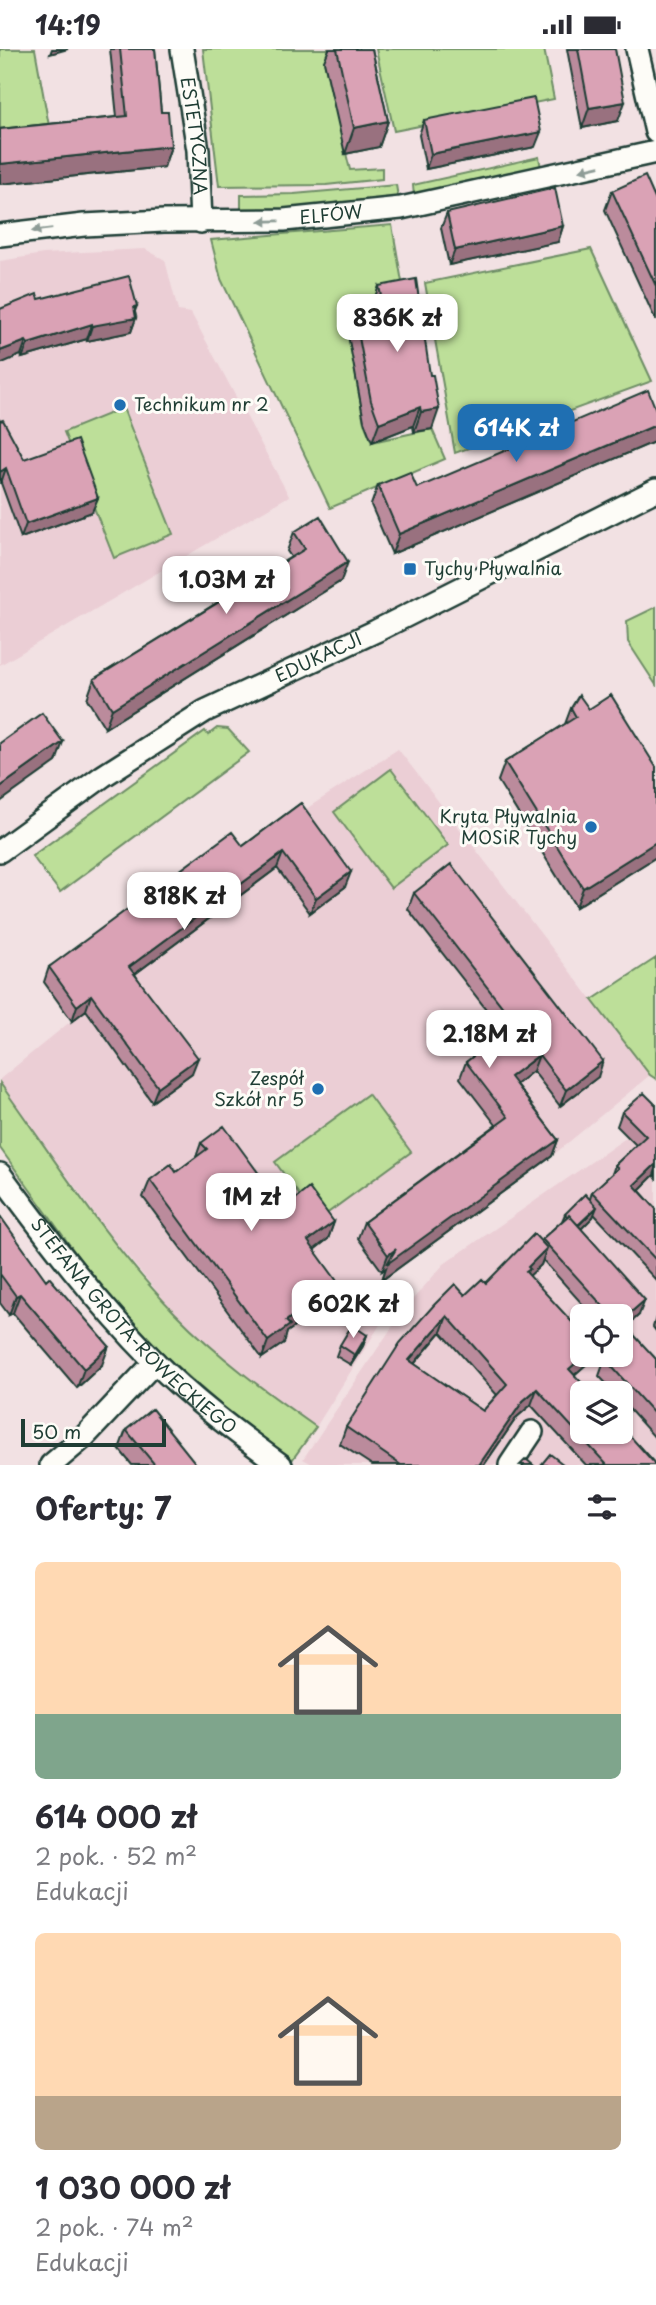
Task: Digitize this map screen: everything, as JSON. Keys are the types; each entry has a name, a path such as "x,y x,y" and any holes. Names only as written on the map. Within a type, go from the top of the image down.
{"street":[{"name":"ESTETYCZNA","path":"182,49 198,150 201,222"},
{"path":"637,49 656,132"},
{"name":"ELFÓW","path":"0,235 83,225 285,220 401,208 656,152"},
{"name":"EDUKACJI","path":"0,851 103,776 205,711 376,631 656,490"},
{"name":"STEFANA GROTA-ROWECKIEGO","path":"0,1174 64,1262 155,1362 231,1428 281,1465"},
{"path":"51,1465 84,1437 155,1362"},
{"path":"510,1465 532,1432"}],"shaded area":[{"name":"Technikum nr 2","path":"145,249 165,260 178,311 191,313 289,496 0,665 0,261 43,254"},
{"name":"Zespół Szkół nr 5","path":"398,749 650,1075 552,1156 370,1287 388,1312 316,1427 239,1373 174,1312 109,1234 0,1083 0,1079 71,1021 44,982 237,861 309,807"},
{"path":"656,1117 656,1465 314,1465 303,1459 405,1308 444,1264"}],"green space":[{"path":"0,49 35,49 51,137 0,145"},
{"path":"203,49 357,49 324,61 350,170 382,168 382,179 326,185 219,186"},
{"path":"376,49 544,49 554,99 394,131"},
{"path":"539,157 541,168 414,196 413,185"},
{"path":"396,185 399,203 284,215 241,211 241,195 294,194"},
{"path":"392,225 405,299 345,313 364,423 372,442 432,429 445,459 330,508 221,279 211,240"},
{"path":"591,249 652,381 455,453 425,283"},
{"path":"123,408 173,534 114,558 64,432"},
{"path":"656,607 656,685 628,642 627,621"},
{"path":"217,728 228,729 249,752 60,892 32,856 205,731 208,735"},
{"path":"391,769 448,845 391,888 334,812"},
{"path":"656,958 656,1079 650,1075 592,1000"},
{"path":"0,1083 83,1201 151,1287 191,1329 225,1359 316,1427 292,1460 224,1408 162,1353 108,1295 79,1258 0,1148"},
{"path":"368,1094 411,1152 318,1220 275,1162"}],"building":[{"path":"120,49 155,49 161,112 168,112 171,146 0,164 0,129 127,116"},
{"path":"337,49 372,49 388,121 354,128"},
{"path":"578,49 615,49 625,102 589,108"},
{"path":"534,98 541,132 431,154 424,120"},
{"path":"645,176 656,201 656,286 612,191"},
{"path":"555,188 563,226 455,250 447,213"},
{"path":"129,276 137,306 134,307 136,318 92,324 28,344 26,341 0,351 0,309 37,294 39,299"},
{"path":"416,279 430,375 433,375 439,409 421,412 420,407 379,423 371,401 355,316 384,311 379,286"},
{"path":"648,390 656,410 656,425 399,534 378,485 410,472 417,488"},
{"path":"3,420 24,459 77,440 98,498 26,524 6,468 0,472 0,421"},
{"path":"320,516 348,562 112,709 94,679 305,549 294,532"},
{"name":"Kryta Pływalnia MOSiR Tychy","path":"579,695 589,709 611,695 656,767 656,842 583,888 505,762 576,717 571,708"},
{"path":"42,713 63,742 0,787 0,743"},
{"path":"301,803 351,872 316,898 283,853 129,967 198,1058 158,1087 91,995 77,1006 49,967 232,832 243,846"},
{"path":"451,864 603,1061 566,1090 539,1055 510,1077 558,1140 387,1264 396,1249 388,1255 364,1222 508,1117 466,1062 486,1046 489,1049 518,1027 414,893"},
{"path":"644,1093 656,1105 656,1164 634,1185 656,1209 656,1260 592,1192 618,1168 615,1165 646,1136 622,1112"},
{"path":"224,1126 284,1208 309,1188 334,1222 308,1241 342,1288 320,1304 316,1298 286,1321 290,1325 268,1341 150,1180 171,1164 176,1172 207,1149 201,1143"},
{"path":"585,1194 597,1207 578,1225 565,1214"},
{"path":"569,1215 645,1300 633,1310 633,1304 601,1304 542,1239"},
{"path":"0,1216 46,1280 49,1277 109,1346 84,1369 20,1294 16,1296 0,1274"},
{"path":"534,1234 547,1248 526,1272 570,1320 571,1367 569,1369 580,1381 570,1381 570,1425 537,1389 523,1401 479,1465 401,1465 346,1427 400,1343 434,1305 455,1284 465,1295 482,1279 486,1283","holes":["447,1316 507,1384 483,1411 409,1360"]},
{"path":"352,1325 367,1335 355,1355 340,1345"},
{"path":"633,1334 656,1359 656,1416 633,1390 633,1381 625,1381 612,1367 633,1367"},
{"path":"152,1409 197,1465 155,1465 126,1430"},
{"path":"633,1439 656,1465 607,1465 588,1444 633,1444"},
{"path":"550,1454 564,1465 541,1465"},
{"path":"526,1459 533,1465 520,1465"}],"place":[{"name":"Technikum nr 2","path":"120,405"},
{"name":"Tychy Pływalnia","path":"410,569"},
{"name":"Kryta Pływalnia MOSiR Tychy","path":"591,827"},
{"name":"Zespół Szkół nr 5","path":"318,1089"}]}
